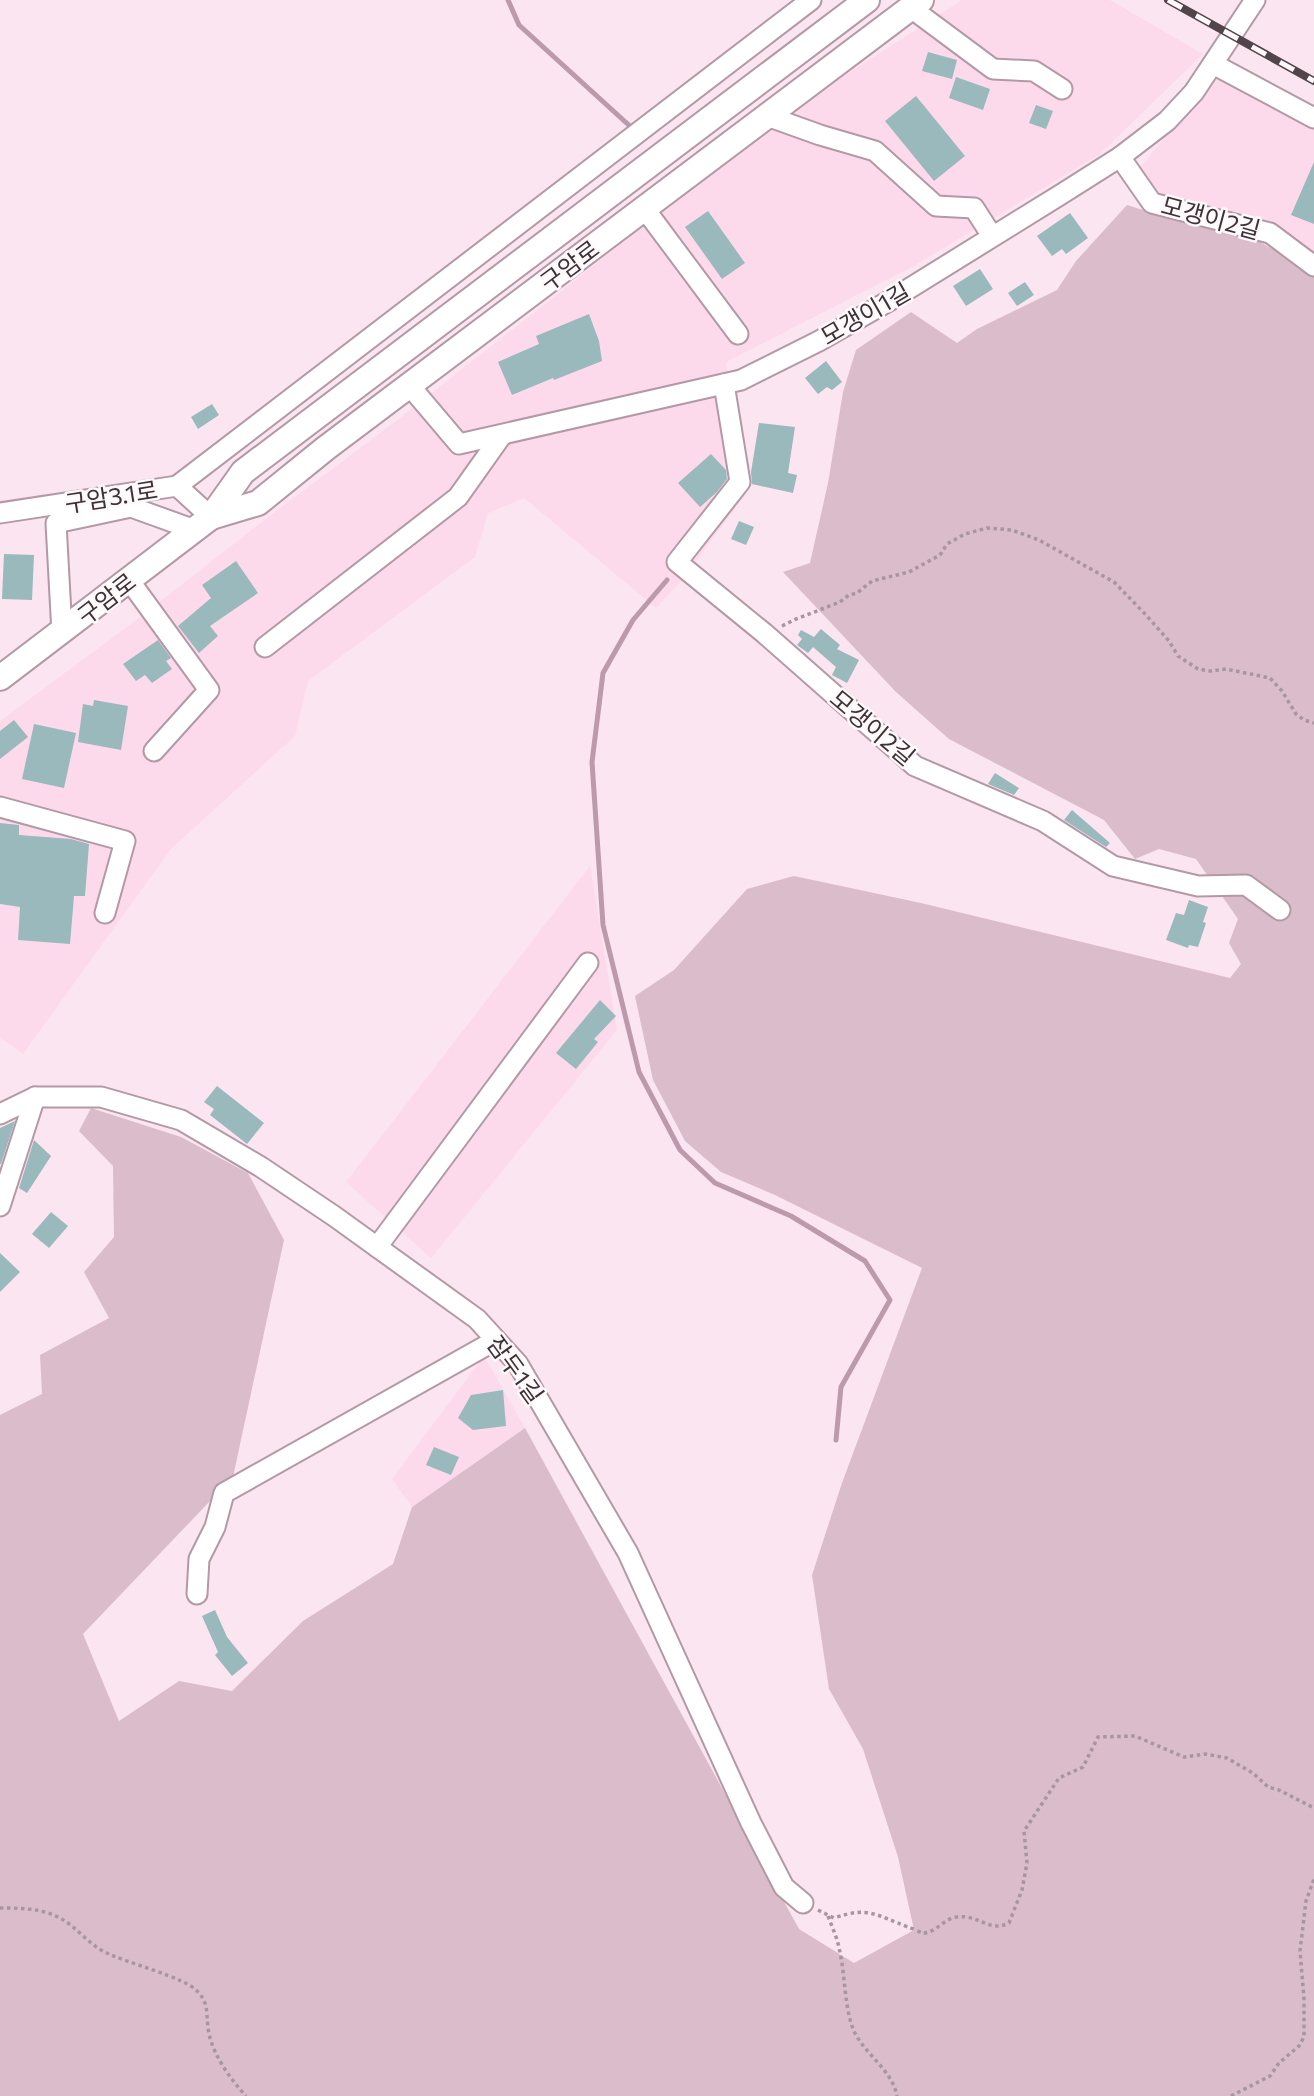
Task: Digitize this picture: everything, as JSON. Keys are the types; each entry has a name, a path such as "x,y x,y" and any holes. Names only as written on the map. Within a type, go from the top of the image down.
{"main road":[{"name":"구암로","path":"0,678 203,523 243,472 867,0"},
{"name":"구암로","path":"203,523 258,503 409,385 916,4"}],"street":[{"path":"177,486 811,0"},
{"name":"모갱이1길","path":"409,385 459,444 741,380 819,341 890,300 1120,157 1167,121 1194,92 1255,0"},
{"path":"916,4 993,69 1034,71 1062,89"},
{"path":"1213,64 1314,118"},
{"path":"767,116 874,151 936,206 974,208 992,236"},
{"name":"모갱이2길","path":"1120,157 1152,203 1270,233 1314,266"},
{"path":"645,208 738,334"},
{"name":"모갱이2길","path":"724,384 740,482 677,562 764,633 915,766 1044,821 1113,866 1198,886 1246,885 1280,910"},
{"path":"265,647 458,497 502,435"},
{"name":"구암3.1로","path":"0,513 177,486 203,523"},
{"path":"62,633 56,523 131,507 203,523"},
{"path":"129,580 209,690 153,751"},
{"path":"0,807 125,841 105,913"},
{"path":"377,1247 588,963"},
{"path":"0,1206 35,1097"},
{"name":"잠두1길","path":"0,1114 35,1097 101,1097 181,1120 261,1167 334,1216 477,1319 518,1364 628,1553 751,1823 784,1887 803,1903"},
{"path":"197,1594 199,1559 215,1527 224,1493 496,1340"}],"path":[{"path":"764,633 839,602 857,593 872,580 909,572 940,555 947,544 965,534 987,528 1012,530 1039,540 1114,582 1169,641 1178,656 1198,669 1226,669 1269,678 1282,691 1296,714 1314,723"},
{"path":"897,2096 895,2084 858,2039 851,2023 839,1947 828,1914 834,1918 866,1911 923,1933 955,1917 972,1917 989,1926 1009,1923 1022,1890 1027,1863 1024,1831 1059,1779 1083,1767 1098,1737 1135,1737 1184,1757 1205,1754 1227,1758 1253,1773 1268,1787 1314,1808"},
{"path":"1231,2096 1269,2076 1279,2063 1299,2046 1304,2037 1300,1951 1306,1901 1314,1879"},
{"path":"0,1908 33,1910 58,1917 103,1952 174,1978 198,1990 208,2011 208,2028 219,2058 233,2082 246,2096"}],"shaded area":[{"path":"962,0 1110,0 1203,54 1100,154 914,266 726,362 745,495 681,581 656,608 524,498 488,513 475,557 308,681 295,736 171,849 23,1054 0,1037 0,721 135,621 635,233 841,78"},
{"path":"1218,73 1314,124 1314,254 1154,195 1137,171"},
{"path":"1127,205 1260,242 1314,273 1314,2096 0,2096 0,1415 42,1394 40,1355 109,1318 84,1272 114,1237 113,1166 79,1131 91,1108 181,1137 248,1173 284,1240 233,1477 83,1634 119,1721 179,1681 232,1691 303,1621 393,1564 412,1507 525,1428 799,1929 854,1963 914,1930 898,1857 863,1749 829,1689 812,1575 842,1483 922,1268 775,1195 721,1172 685,1141 653,1080 635,996 674,970 747,889 794,876 921,903 1230,978 1241,964 1229,943 1238,919 1196,859 1159,849 1135,859 1104,820 949,739 896,692 783,572 810,563 828,483 843,392 856,350 911,312 957,343 977,329 1057,290 1076,261"},
{"path":"590,866 617,1030 431,1258 346,1182"},
{"path":"484,1356 525,1428 412,1507 392,1479"}],"building":[{"path":"928,52 957,60 952,79 922,71"},
{"path":"956,77 990,89 983,110 949,98"},
{"path":"916,96 965,156 934,181 885,121"},
{"path":"1036,105 1053,111 1046,129 1029,123"},
{"path":"1314,162 1314,224 1291,215"},
{"path":"708,211 745,263 722,279 685,227"},
{"path":"1070,213 1088,238 1066,254 1062,249 1052,256 1037,236"},
{"path":"980,269 993,289 966,306 953,286"},
{"path":"1025,282 1034,295 1017,306 1008,293"},
{"path":"589,314 599,341 602,361 512,395 498,362 539,344 536,336"},
{"path":"826,361 842,382 832,390 827,387 818,394 805,378"},
{"path":"212,404 219,415 198,429 191,417"},
{"path":"759,423 795,427 788,473 797,475 793,493 752,484 751,472"},
{"path":"711,454 726,470 727,479 700,507 678,483"},
{"path":"739,521 754,527 746,545 731,539"},
{"path":"4,554 34,555 32,600 2,599"},
{"path":"236,561 258,593 210,626 218,636 199,653 178,626 211,598 202,585"},
{"path":"821,629 840,645 837,649 859,660 847,683 832,675 836,667 813,647 808,653 797,645 802,639 798,635 801,630 814,637"},
{"path":"158,640 171,658 166,661 172,669 152,683 145,675 136,681 123,664"},
{"path":"94,700 128,706 121,750 78,742 83,704 93,706"},
{"path":"14,720 28,737 0,759 0,731"},
{"path":"34,724 76,733 64,788 22,779"},
{"path":"995,773 1019,788 1014,795 988,784"},
{"path":"1072,810 1110,843 1106,847 1064,820"},
{"path":"0,823 19,825 19,835 71,839 89,844 85,896 74,896 70,944 18,940 20,907 0,904"},
{"path":"1189,900 1208,907 1198,947 1189,945 1188,948 1166,940 1176,913 1184,915"},
{"path":"600,1000 616,1016 594,1039 598,1042 576,1069 556,1053"},
{"path":"217,1086 264,1123 247,1144 210,1115 214,1109 204,1102"},
{"path":"15,1121 1,1164 0,1164 0,1128"},
{"path":"34,1140 51,1156 27,1193 19,1188"},
{"path":"51,1212 68,1226 49,1248 32,1234"},
{"path":"0,1253 20,1272 0,1292"},
{"path":"503,1390 506,1426 473,1430 458,1418 471,1395"},
{"path":"434,1447 459,1457 451,1475 426,1465"},
{"path":"215,1610 227,1637 248,1663 232,1676 215,1655 218,1652 202,1616"}],"waterway":[{"path":"508,0 519,25 632,128"},
{"path":"667,580 633,620 603,673 592,762 603,925 639,1072 680,1150 715,1183 791,1216 865,1261 890,1300 841,1387 836,1440"}],"railway":[{"path":"1168,0 1314,81"}]}
